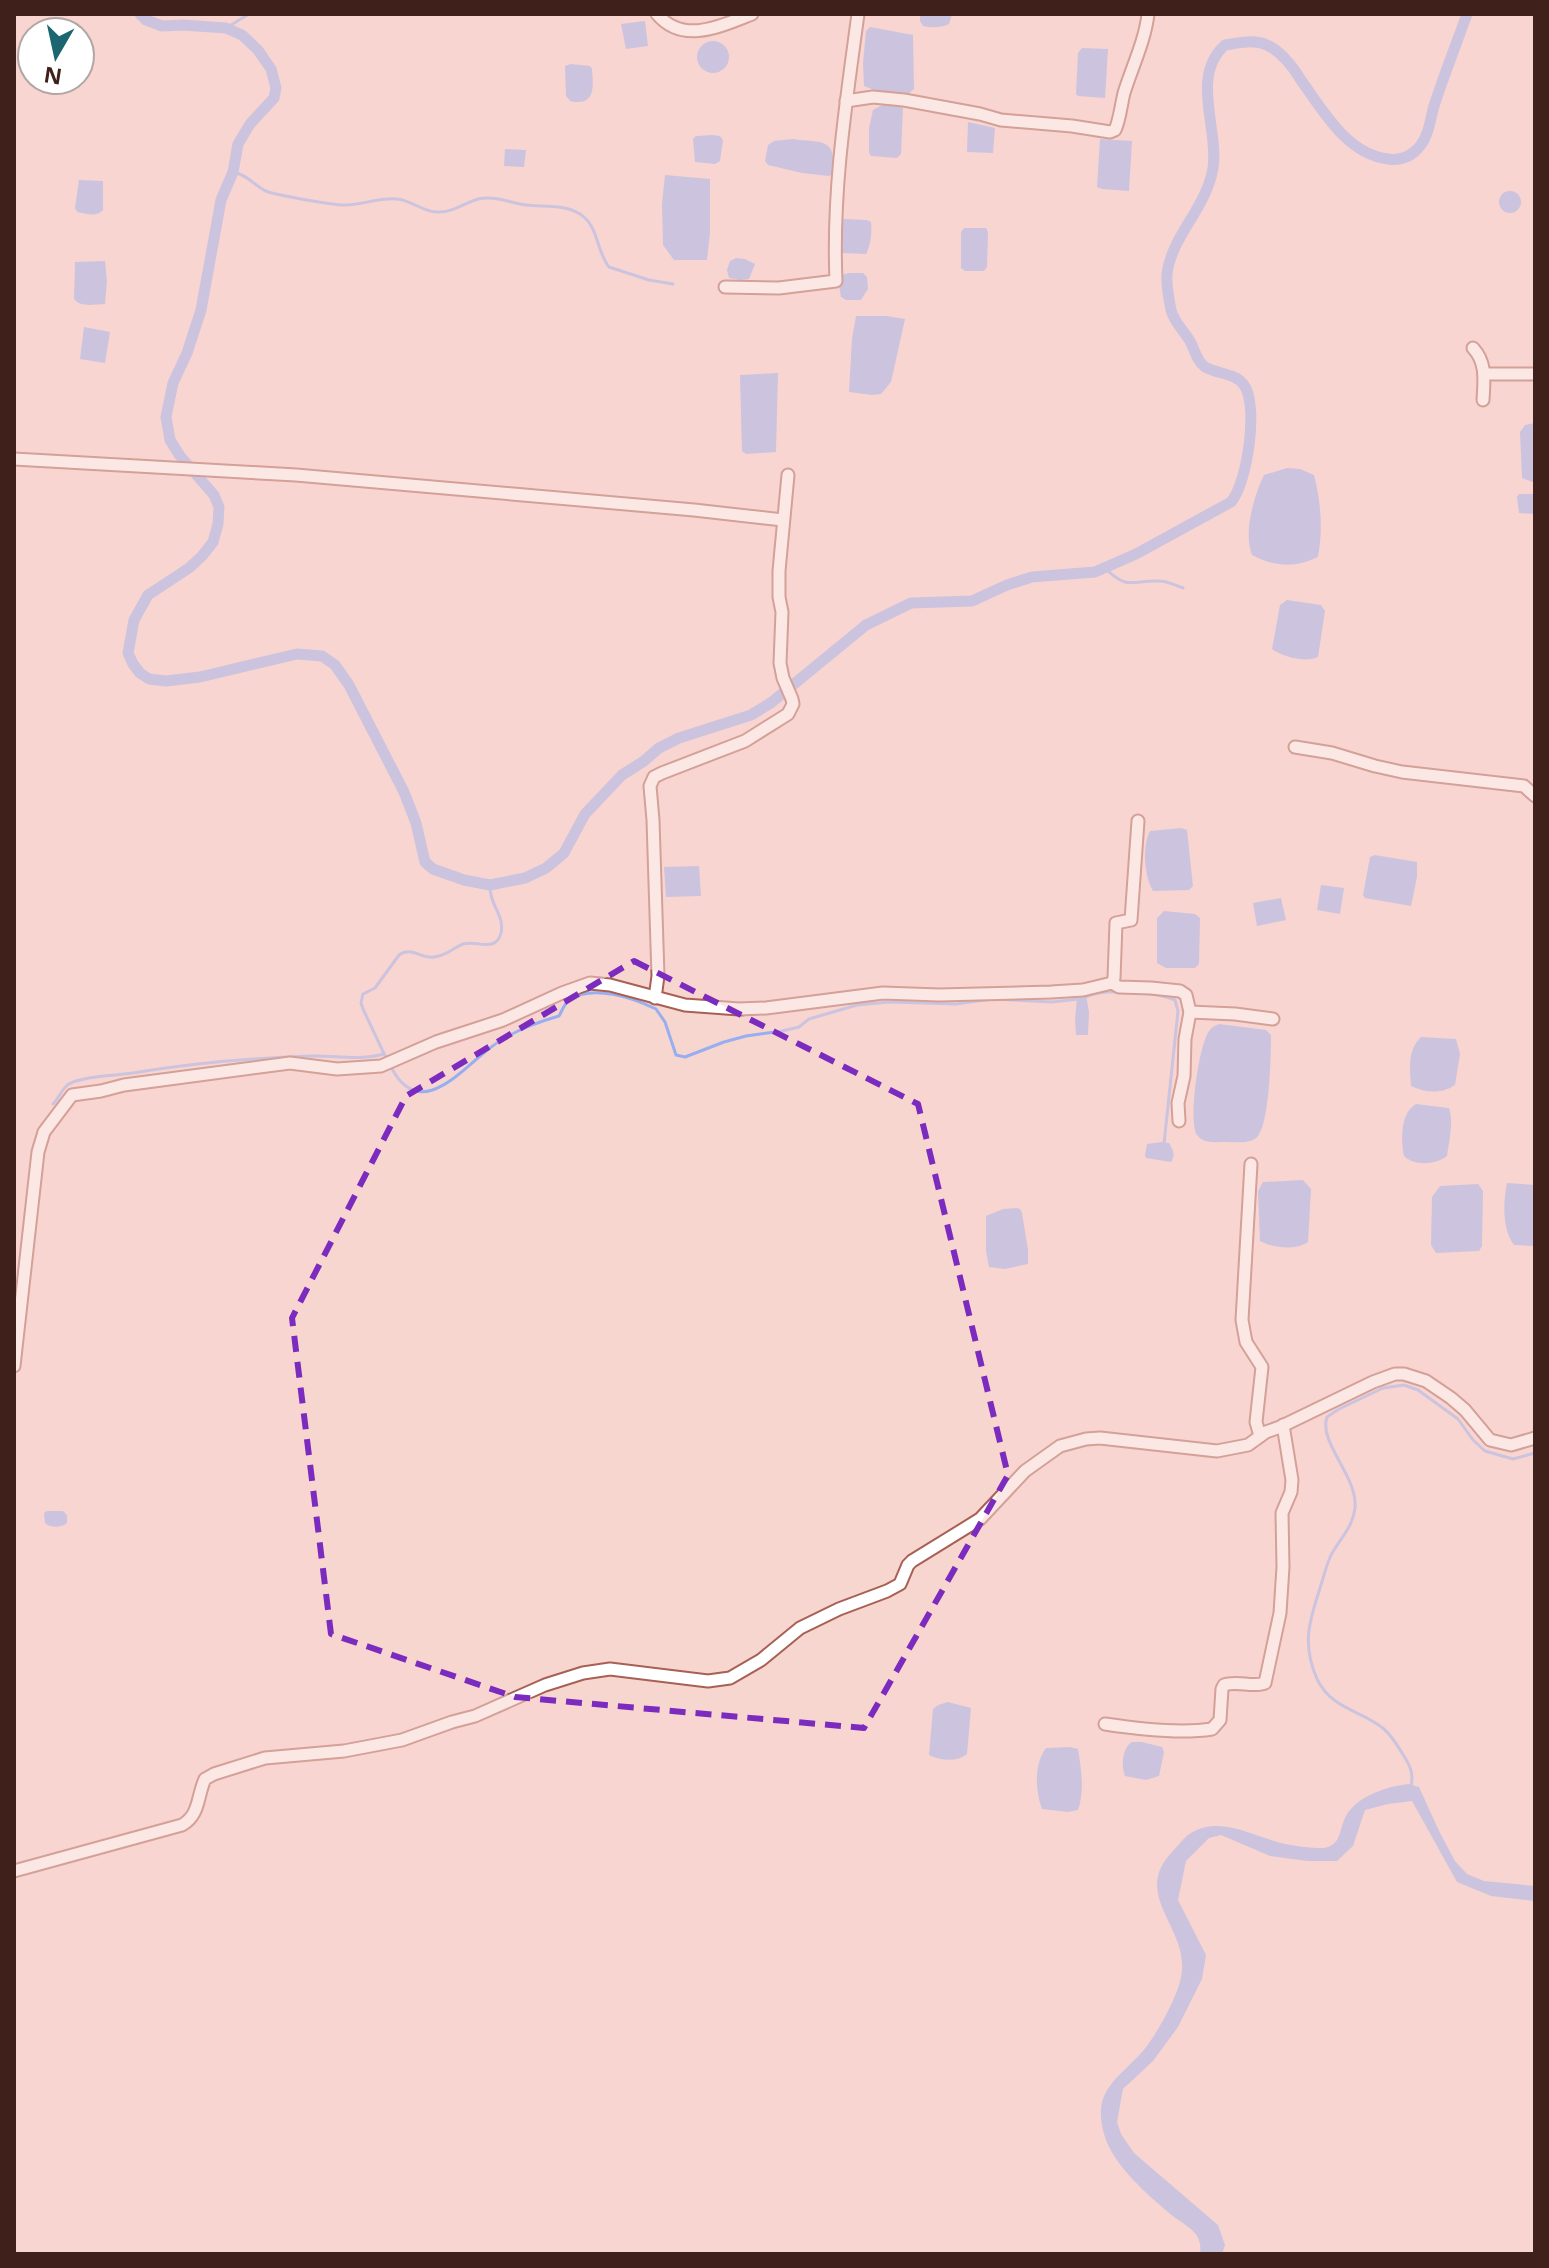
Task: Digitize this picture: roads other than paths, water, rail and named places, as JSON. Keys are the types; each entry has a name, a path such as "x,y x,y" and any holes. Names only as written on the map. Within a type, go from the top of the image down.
{"street":[{"path":"657,14 668,24 699,32 752,14"},
{"path":"725,287 779,288 836,281 835,222 858,14"},
{"path":"846,101 873,97 904,100 1001,120 1110,132 1117,125 1148,14"},
{"path":"1473,348 1481,356 1483,400"},
{"path":"1484,374 1535,374"},
{"path":"14,459 206,468 415,484 783,520"},
{"path":"655,998 658,976 650,786 654,777 745,741 788,714 793,704 780,663 782,612 779,584 788,475"},
{"path":"1295,747 1332,753 1402,772 1524,786 1535,796"},
{"path":"1112,983 1116,923 1131,920 1138,821"},
{"path":"14,1366 38,1152 44,1132 72,1095 279,1064 300,1063 337,1069 389,1062 436,1042 503,1020 581,985 600,984 685,1005 766,1008 883,993 1051,992 1083,990 1112,983 1119,987 1180,991 1186,995 1190,1012 1185,1039 1184,1076 1178,1103 1179,1121"},
{"path":"1190,1012 1273,1019"},
{"path":"1251,1164 1242,1320 1246,1342 1262,1367 1256,1422 1260,1436"},
{"path":"14,1871 182,1825 195,1814 205,1779 252,1761 344,1751 402,1740 475,1716 545,1685 583,1673 610,1669 708,1681 730,1678 761,1660 800,1628 900,1584 912,1561 980,1519 1025,1471 1060,1446 1100,1438 1217,1451 1248,1445 1260,1436 1386,1376 1404,1374 1426,1381 1451,1398 1490,1440 1511,1445 1535,1438"},
{"path":"1105,1724 1212,1729 1220,1720 1224,1685 1265,1683 1280,1613 1282,1513 1291,1492 1292,1480 1283,1425"}],"water":[{"path":"920,14 952,14 949,24 933,27 923,26"},
{"path":"645,21 648,46 626,49 621,24"},
{"path":"870,27 913,35 914,89 907,95 864,86 866,31"},
{"path":"713,41 725,45 729,57 725,69 713,73 701,69 697,57 701,45"},
{"path":"1082,48 1108,49 1105,98 1076,94 1078,53"},
{"path":"565,66 590,66 592,69 591,95 584,101 572,101 566,96"},
{"path":"898,104 903,107 901,154 897,158 871,156 869,128 873,110 882,105"},
{"path":"968,122 995,128 993,153 967,152"},
{"path":"720,136 723,140 720,161 715,164 695,162 693,139"},
{"path":"793,139 826,144 833,153 832,174 802,173 768,165 765,161 768,145 774,141"},
{"path":"1100,139 1132,141 1129,191 1097,187"},
{"path":"505,149 526,150 524,167 504,166"},
{"path":"665,175 710,179 707,260 674,260 663,245"},
{"path":"79,180 103,181 103,210 98,214 77,212"},
{"path":"1510,191 1518,194 1521,202 1518,210 1510,213 1502,210 1499,202 1502,194"},
{"path":"844,219 871,222 871,238 866,254 842,253 839,236"},
{"path":"964,228 986,228 988,232 987,267 984,271 965,271 961,268 961,232"},
{"path":"736,258 755,264 749,279 729,278 727,270 730,261"},
{"path":"105,261 105,304 80,304 74,299 75,262"},
{"path":"863,273 867,277 868,289 861,300 841,297 838,280 841,275"},
{"path":"856,316 905,319 891,382 881,394 849,392"},
{"path":"84,327 110,332 105,363 80,359"},
{"path":"778,373 776,452 746,454 742,451 740,375"},
{"path":"1535,423 1535,483 1522,478 1520,432 1525,425"},
{"path":"1287,468 1314,475 1321,526 1318,557 1285,565 1252,555 1249,525 1253,503 1264,475"},
{"path":"1519,494 1535,494 1535,514 1519,513"},
{"path":"1287,600 1321,605 1325,611 1318,657 1295,658 1272,649 1280,605"},
{"path":"1187,830 1193,886 1189,890 1153,891 1145,861 1150,831"},
{"path":"1375,855 1417,862 1411,906 1365,898 1370,857"},
{"path":"699,866 701,896 666,897 664,867"},
{"path":"1321,885 1344,888 1340,914 1317,910"},
{"path":"1281,898 1286,920 1257,926 1253,903"},
{"path":"1164,911 1195,914 1200,918 1199,964 1195,968 1166,968 1157,963 1157,918"},
{"path":"1086,995 1088,1035 1076,1035 1077,998"},
{"path":"1219,1024 1266,1030 1271,1035 1269,1090 1264,1120 1256,1138 1249,1141 1214,1142 1197,1135 1194,1099 1202,1051 1209,1031"},
{"path":"1421,1037 1456,1039 1460,1054 1455,1085 1433,1092 1411,1086 1411,1054"},
{"path":"1416,1104 1449,1108 1451,1119 1447,1156 1431,1163 1419,1163 1404,1156 1404,1120"},
{"path":"1169,1143 1172,1148 1174,1155 1171,1162 1146,1158 1147,1144"},
{"path":"1303,1180 1311,1189 1308,1242 1284,1248 1260,1241 1258,1191 1263,1182"},
{"path":"1507,1183 1535,1185 1535,1246 1514,1245 1510,1239 1504,1215"},
{"path":"1478,1184 1483,1191 1482,1246 1479,1251 1436,1253 1431,1245 1432,1197 1440,1186"},
{"path":"1017,1208 1022,1213 1028,1264 1005,1269 989,1267 986,1216 1003,1209"},
{"path":"63,1511 67,1515 67,1523 59,1527 47,1525 44,1513"},
{"path":"948,1702 971,1708 967,1754 949,1760 929,1755 933,1709"},
{"path":"1132,1742 1162,1747 1164,1752 1159,1776 1146,1780 1125,1776 1123,1758"},
{"path":"1046,1748 1078,1749 1080,1764 1082,1787 1078,1810 1042,1809 1037,1777 1042,1754"},
{"path":"1409,1784 1419,1787 1455,1861 1467,1874 1484,1881 1535,1886 1535,1901 1491,1896 1457,1882 1412,1801 1365,1810 1353,1846 1337,1861 1270,1856 1221,1835 1209,1838 1186,1861 1178,1900 1206,1955 1202,1979 1178,2027 1153,2061 1123,2089 1117,2122 1134,2153 1218,2225 1225,2245 1222,2254 1200,2254 1200,2242 1195,2233 1143,2190 1115,2158 1101,2119 1101,2107 1109,2087 1153,2037 1171,2005 1181,1977 1182,1960 1178,1944 1159,1899 1157,1884 1160,1869 1188,1835 1211,1826 1234,1828 1291,1845 1329,1847 1337,1840 1346,1816 1358,1803 1383,1790"}],"waterway":[{"path":"140,14 162,26 226,28 242,35 258,50 271,69 276,88 274,98 250,124 238,144 233,172 221,200 201,310 173,383 166,417 170,440 214,495 219,507 218,524 213,542 202,556 148,595 134,620 128,653 140,673 149,679 166,681 200,677 297,654 322,656 335,665 349,685 404,792 416,823 425,862 433,869 464,880 490,885 525,878 546,868 564,853 585,814 622,775 659,748 679,738 751,715 772,702 866,625 911,603 972,601 1032,577 1095,572 1136,554 1231,502 1242,479 1249,445 1251,410 1248,395 1241,381 1205,367 1200,361 1172,314 1167,283 1175,247 1204,196 1213,168 1207,87 1215,58 1225,45 1252,42 1272,48 1291,65 1327,117 1348,140 1373,155 1397,159 1413,153 1425,137 1467,14"},
{"path":"226,28 249,14"},
{"path":"233,172 269,192 342,205 397,199 442,212 489,198 566,208 580,214 591,225 609,267 673,284"},
{"path":"1105,568 1125,582 1162,581 1183,588"},
{"path":"387,1060 363,1009 363,994 375,988 403,953 434,957 463,944 495,943 502,927 490,885"},
{"path":"1086,997 1105,992 1130,992 1175,1000 1178,1011 1164,1144"},
{"path":"391,1067 403,1084 416,1091 443,1086 502,1039 559,1016 569,1000 589,993 613,994 656,1009 665,1022 676,1055 685,1057 746,1036 799,1027 809,1019 857,1005 1079,999"},
{"path":"53,1104 70,1084 95,1077 244,1060 384,1054"},
{"path":"1411,1787 1409,1765 1392,1738 1384,1729 1339,1703 1323,1689 1309,1654 1311,1620 1326,1567 1350,1525 1355,1508 1351,1484 1328,1438 1327,1417 1383,1388 1404,1385 1418,1390 1458,1419 1485,1451 1513,1459 1535,1453"}]}
